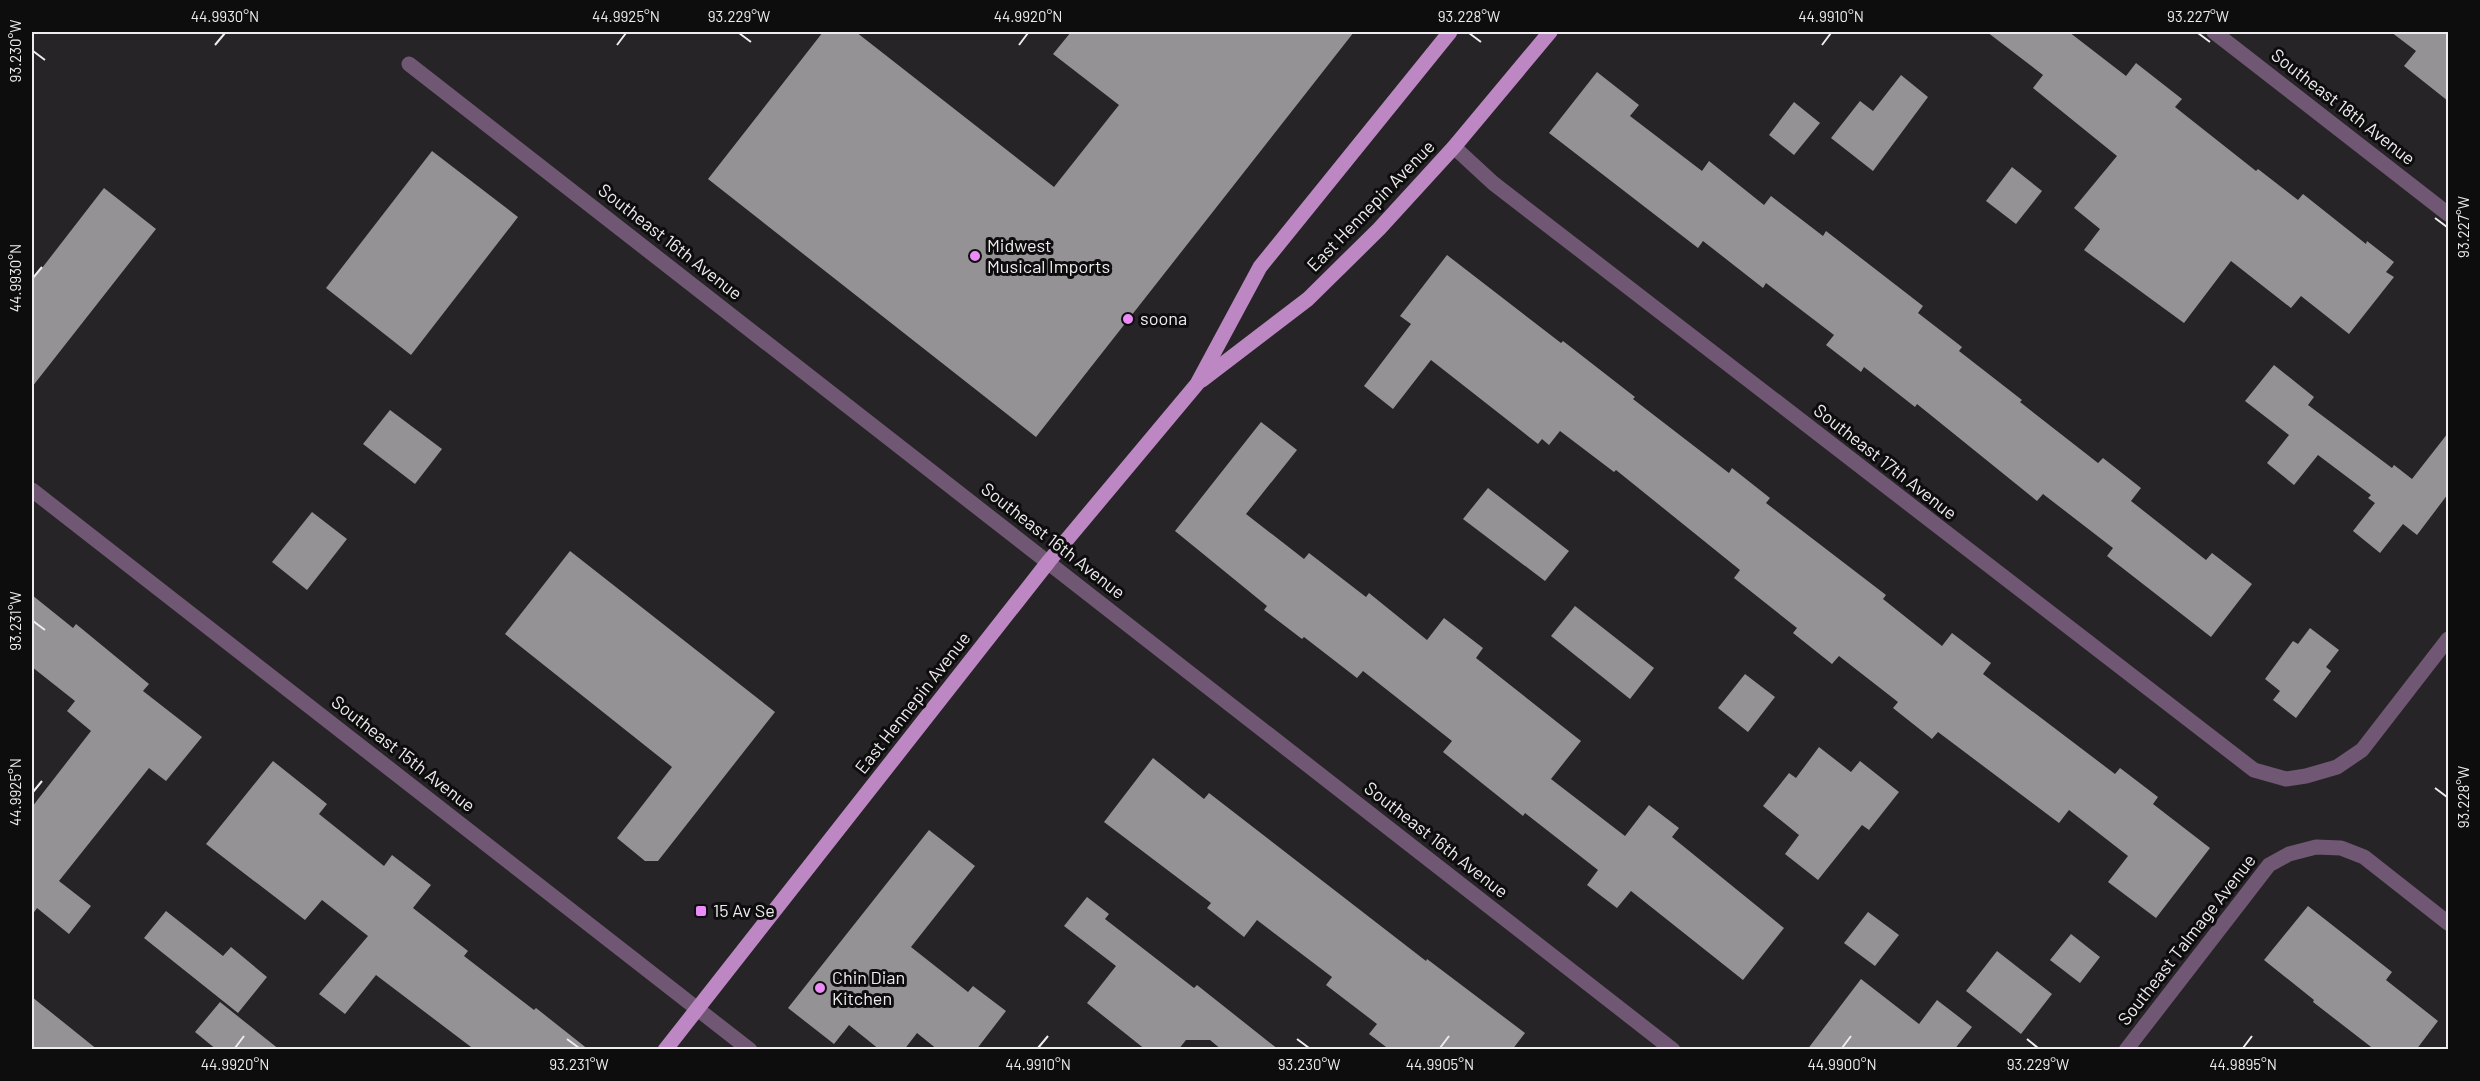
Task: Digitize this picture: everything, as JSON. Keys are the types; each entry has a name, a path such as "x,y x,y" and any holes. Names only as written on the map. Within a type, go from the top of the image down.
{"main road":[{"name":"East Hennepin Avenue","path":"665,1050 1049,561 1197,384 1260,267 1450,32"},
{"name":"East Hennepin Avenue","path":"1197,384 1308,299 1379,230 1454,147 1550,32"}],"street":[{"name":"Southeast 18th Avenue","path":"2214,32 2448,214"},
{"name":"Southeast 16th Avenue","path":"409,64 1673,1050"},
{"name":"Southeast 17th Avenue","path":"1454,147 1493,183 2254,770 2286,779 2306,776 2337,766 2362,750 2448,639"},
{"name":"Southeast 15th Avenue","path":"32,490 750,1050"},
{"name":"Southeast Talmage Avenue","path":"2126,1050 2269,865 2289,854 2316,847 2341,848 2364,857 2448,923"}],"building":[{"path":"823,32 856,32 1054,187 1119,105 1053,54 1071,32 1354,32 1036,437 708,179"},
{"path":"1987,32 2069,32 2126,76 2136,63 2182,99 2175,107 2256,171 2258,169 2298,200 2303,194 2366,244 2367,241 2394,262 2386,272 2394,277 2349,334 2301,296 2291,308 2231,261 2184,323 2084,250 2100,229 2074,208 2117,156 2033,88 2043,75"},
{"path":"2391,32 2448,32 2448,101 2404,66 2416,51"},
{"path":"1597,72 1639,105 1630,116 1702,171 1709,161 1764,205 1771,196 1823,236 1826,231 1923,306 1918,313 1962,347 1959,351 2022,400 2020,402 2098,463 2103,458 2141,488 2131,501 2206,560 2212,553 2252,584 2211,637 2107,556 2113,548 2043,494 2037,501 1917,404 1915,407 1864,367 1861,372 1826,345 1834,335 1766,283 1763,288 1703,241 1698,248 1549,133"},
{"path":"1901,75 1928,97 1873,171 1831,138 1860,101 1873,111"},
{"path":"1794,102 1820,123 1794,155 1769,135"},
{"path":"432,151 518,217 411,355 326,288"},
{"path":"2012,167 2042,191 2016,224 1986,201"},
{"path":"104,188 156,229 32,387 32,281"},
{"path":"1447,255 1561,343 1563,341 1635,397 1633,399 1729,473 1732,468 1770,498 1766,503 1886,595 1883,599 1942,646 1952,633 1991,663 1983,674 2115,774 2120,768 2158,797 2153,804 2210,848 2156,918 2108,882 2128,856 2069,810 2059,823 1938,732 1932,739 1893,708 1898,702 1839,656 1832,664 1793,633 1797,628 1734,578 1740,570 1616,470 1614,472 1560,431 1549,445 1542,439 1538,444 1431,360 1393,409 1364,386 1411,324 1400,316"},
{"path":"2274,365 2314,397 2308,405 2392,468 2394,465 2412,479 2448,433 2448,494 2417,535 2403,524 2380,553 2353,531 2375,503 2368,498 2371,495 2318,455 2294,485 2267,463 2289,435 2245,401"},
{"path":"390,410 442,449 415,484 363,444"},
{"path":"1261,422 1297,450 1246,514 1304,559 1309,553 1366,597 1369,593 1427,640 1444,618 1483,648 1476,658 1581,741 1551,779 1625,836 1649,805 1679,828 1672,837 1784,928 1743,980 1631,891 1617,908 1587,885 1598,870 1525,813 1523,816 1443,752 1452,741 1363,671 1357,678 1304,637 1302,639 1264,610 1267,606 1175,531"},
{"path":"1488,488 1569,551 1545,581 1463,519"},
{"path":"312,512 347,539 307,590 272,562"},
{"path":"570,551 775,712 658,861 645,861 617,838 672,767 505,634"},
{"path":"32,595 73,628 76,624 149,684 143,691 202,737 166,781 149,768 59,881 91,906 69,934 37,908 32,915 32,807 91,731 67,711 75,701 32,667"},
{"path":"1575,606 1654,668 1630,699 1551,636"},
{"path":"2310,628 2339,650 2326,667 2331,671 2296,718 2273,700 2280,691 2265,679 2293,641 2298,644"},
{"path":"1745,674 1775,697 1748,732 1718,708"},
{"path":"1819,747 1851,772 1860,761 1899,792 1869,830 1862,825 1818,880 1785,854 1799,835 1763,806 1789,773 1796,778"},
{"path":"1153,758 1204,799 1209,793 1426,961 1427,959 1525,1033 1512,1050 1390,1050 1369,1034 1377,1024 1326,985 1332,977 1257,920 1244,937 1207,908 1211,903 1104,822"},
{"path":"273,761 327,804 319,814 384,866 392,855 431,885 413,908 468,951 464,956 589,1050 475,1050 376,975 345,1014 319,994 368,936 322,900 305,920 206,844"},
{"path":"929,830 975,866 911,947 968,992 973,986 1006,1011 976,1050 938,1050 917,1033 904,1050 880,1050 849,1025 834,1044 788,1008"},
{"path":"1087,897 1109,914 1105,919 1194,988 1197,985 1279,1050 1222,1050 1210,1040 1186,1040 1178,1050 1146,1050 1087,1003 1116,966 1064,926"},
{"path":"2308,906 2392,972 2386,980 2438,1021 2416,1050 2375,1050 2264,960"},
{"path":"166,911 223,956 231,947 267,977 238,1013 144,938"},
{"path":"1868,912 1899,935 1875,966 1844,943"},
{"path":"2071,934 2100,957 2080,983 2050,960"},
{"path":"1997,951 2052,994 2021,1034 1966,991"},
{"path":"1861,979 1919,1024 1937,1000 1972,1027 1954,1050 1807,1050"},
{"path":"32,997 98,1050 32,1050"},
{"path":"220,1002 280,1050 217,1050 195,1032"}],"place":[{"name":"Midwest Musical Imports","path":"975,256"},
{"name":"soona","path":"1128,319"},
{"name":"15 Av Se","path":"701,911"},
{"name":"Chin Dian Kitchen","path":"820,988"}]}
